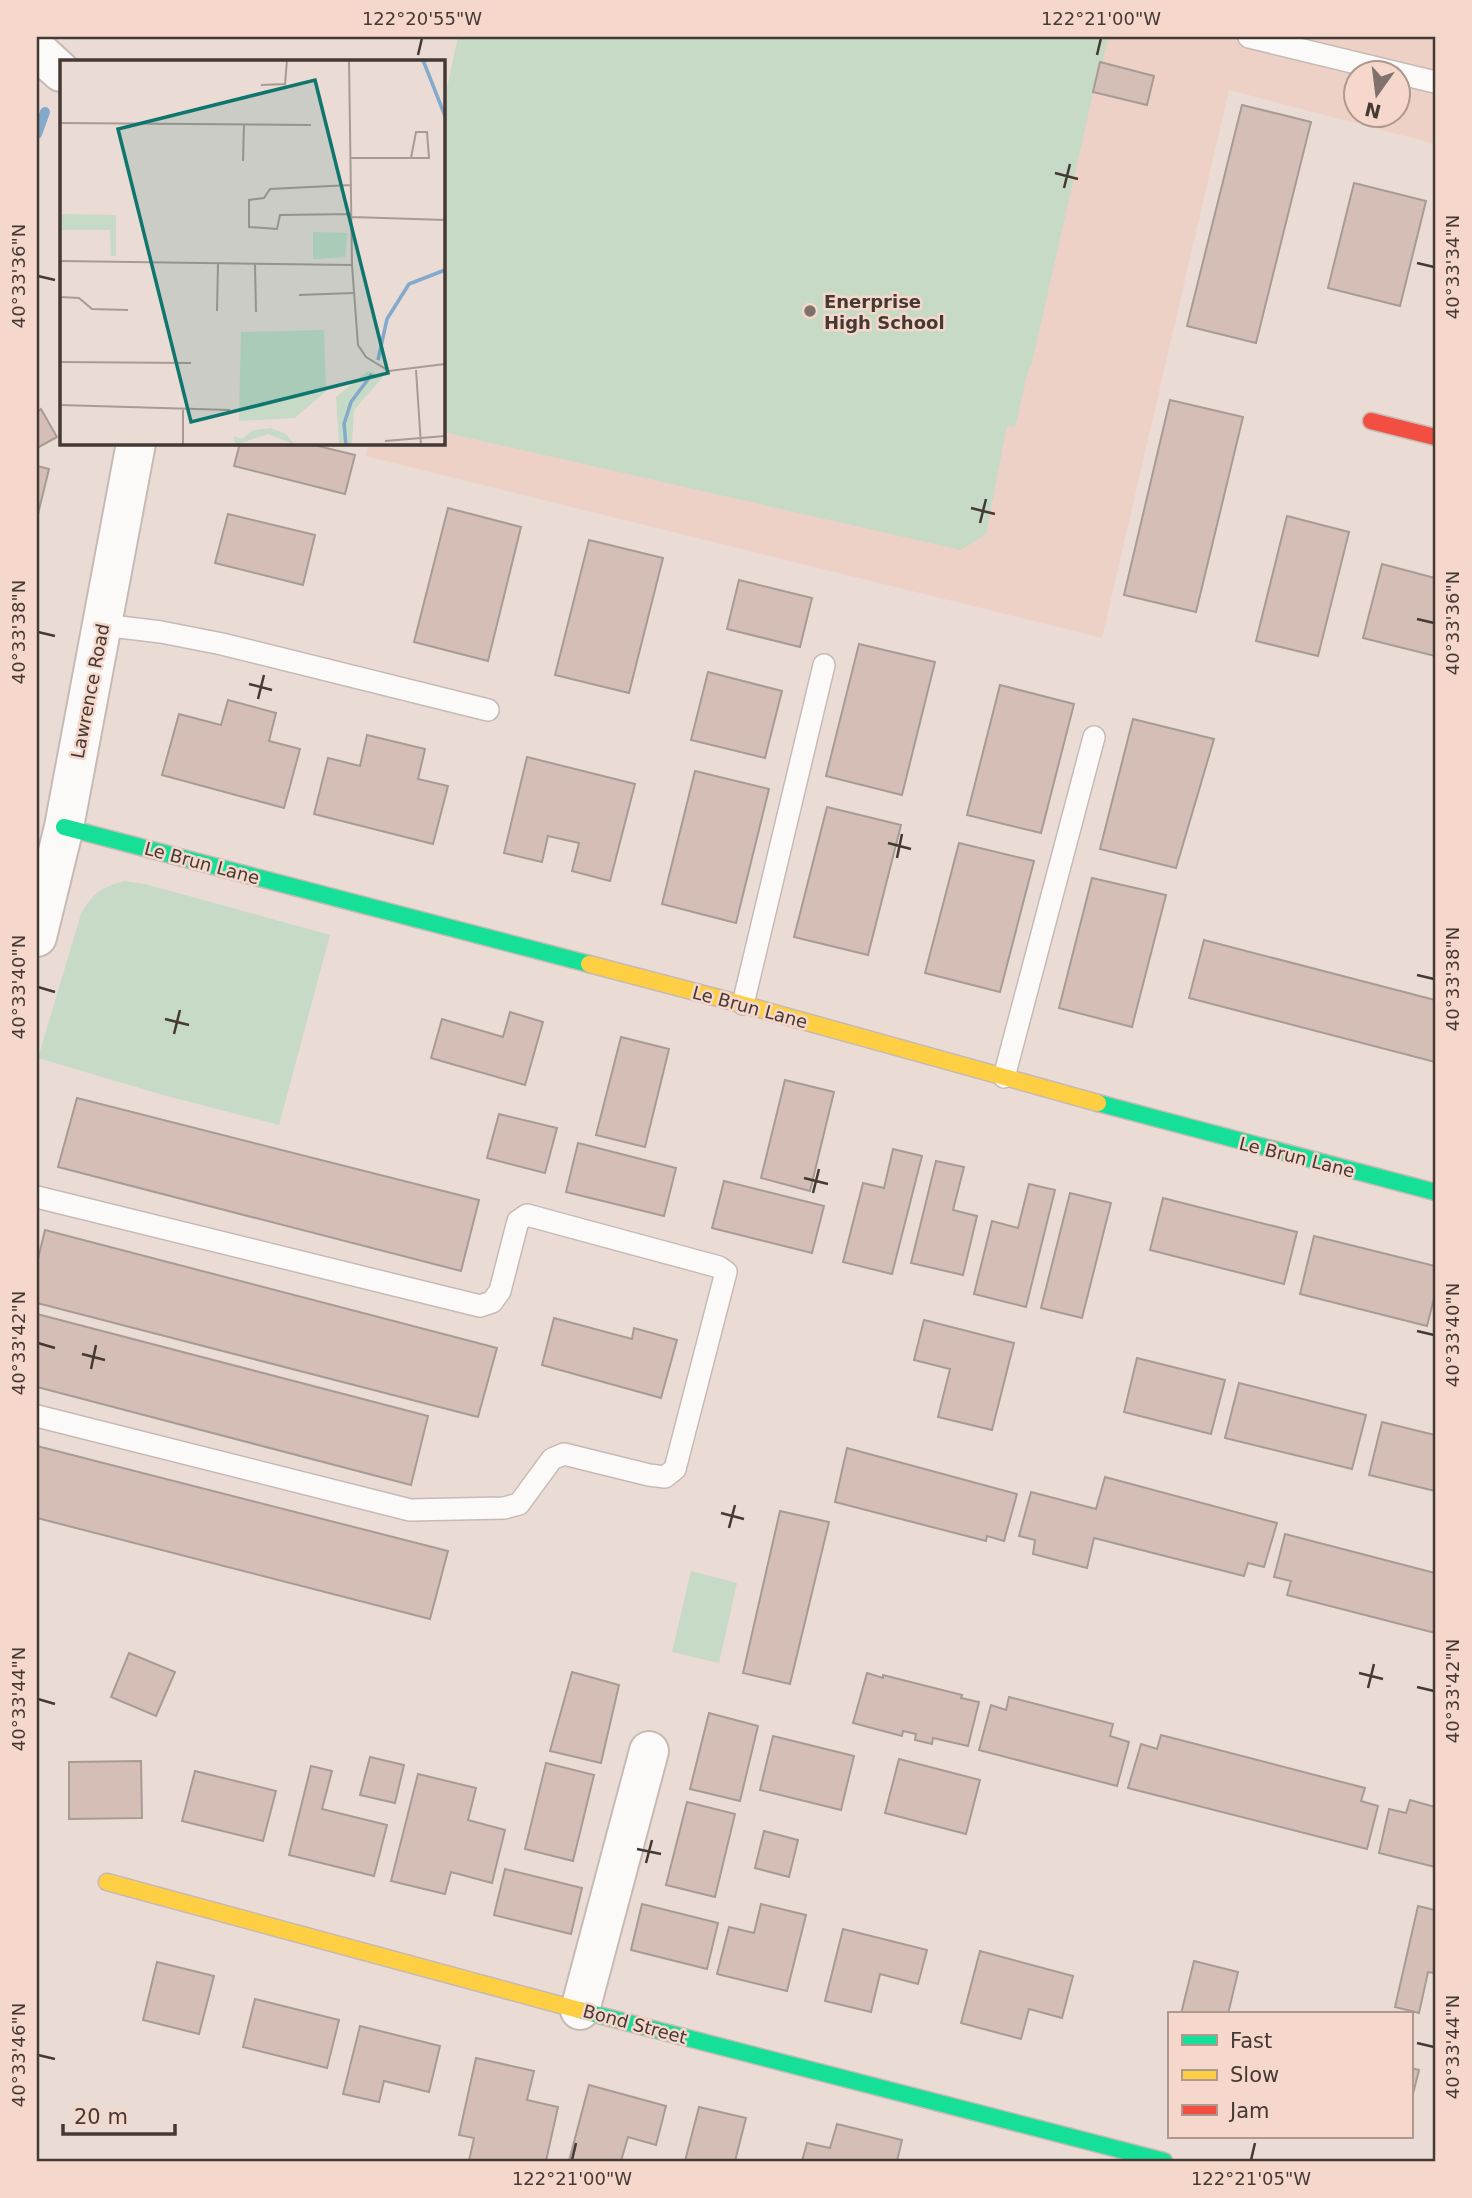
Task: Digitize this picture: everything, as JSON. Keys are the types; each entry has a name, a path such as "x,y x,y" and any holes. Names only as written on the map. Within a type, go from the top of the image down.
{"street":[{"path":"37,50 60,71"},
{"path":"1371,421 1435,437"},
{"name":"Lawrence Road","path":"37,937 64,827 136,444"},
{"name":"Le Brun Lane","path":"64,827 743,1004 1190,1129 1435,1192"},
{"path":"580,2010 649,1751"},
{"name":"Bond Street","path":"107,1882 580,2010 1164,2161"}],"lane":[{"path":"1249,37 1435,82"},
{"path":"103,625 161,632 222,644 488,710"},
{"path":"743,1004 824,665"},
{"path":"1004,1077 1094,737"},
{"path":"37,1197 480,1306 492,1302 500,1291 518,1221 527,1215 719,1267 726,1272 675,1469 665,1477 564,1454 552,1459 519,1504 504,1508 410,1510 37,1416"}],"shaded area":[{"name":"Enerprise High School","path":"458,37 1435,37 1435,144 1382,130 1412,130 1412,60 1342,60 1342,120 1229,90 1102,638 365,456 369,444 444,444 444,102"}],"green space":[{"name":"Enerprise High School","path":"458,37 1108,37 1031,367 1015,427 1007,426 986,534 961,550 444,432 444,102"},
{"path":"124,881 145,884 330,935 279,1125 163,1095 38,1058 81,914 98,892"},
{"path":"691,1571 737,1583 719,1663 672,1652"}],"building":[{"path":"1100,62 1154,76 1147,105 1093,92"},
{"path":"1242,105 1311,122 1256,343 1187,326"},
{"path":"1354,183 1426,201 1400,306 1328,288"},
{"path":"1170,400 1243,417 1196,612 1124,595"},
{"path":"41,409 57,437 37,448 37,412"},
{"path":"240,444 310,444 355,455 345,494 234,466"},
{"path":"37,466 49,469 37,518"},
{"path":"448,508 521,527 488,661 414,642"},
{"path":"228,514 315,535 303,585 215,563"},
{"path":"1287,516 1349,532 1318,656 1256,641"},
{"path":"589,540 663,558 629,693 555,675"},
{"path":"1382,564 1435,578 1435,656 1363,638"},
{"path":"739,580 812,598 800,647 727,629"},
{"path":"859,644 935,662 902,795 826,776"},
{"path":"708,672 782,691 765,758 691,740"},
{"path":"1000,685 1074,704 1041,833 967,815"},
{"path":"228,700 276,713 269,741 300,749 284,808 162,775 179,714 221,725"},
{"path":"1133,719 1214,739 1176,868 1100,849"},
{"path":"367,735 425,749 418,779 448,786 433,844 314,814 328,758 360,766"},
{"path":"527,757 635,784 610,881 572,871 579,843 548,836 542,862 504,853"},
{"path":"695,771 769,789 736,923 662,904"},
{"path":"827,807 901,825 868,955 794,937"},
{"path":"959,843 1034,861 1000,992 925,973"},
{"path":"1092,878 1166,895 1132,1027 1059,1008"},
{"path":"1204,940 1435,1000 1435,1062 1189,998"},
{"path":"510,1012 543,1022 525,1085 431,1058 442,1019 503,1037"},
{"path":"621,1037 669,1049 645,1147 596,1135"},
{"path":"785,1080 834,1092 810,1191 761,1178"},
{"path":"77,1098 479,1200 461,1271 58,1167"},
{"path":"499,1114 557,1128 545,1173 487,1158"},
{"path":"578,1143 676,1168 664,1216 566,1192"},
{"path":"893,1149 922,1156 892,1274 843,1262 863,1183 884,1188"},
{"path":"936,1161 964,1167 953,1210 977,1216 963,1275 911,1263"},
{"path":"724,1181 824,1206 812,1253 712,1228"},
{"path":"1029,1184 1055,1190 1026,1307 974,1294 992,1221 1018,1228"},
{"path":"1070,1193 1111,1203 1082,1318 1041,1308"},
{"path":"1163,1198 1297,1232 1284,1284 1150,1250"},
{"path":"45,1230 497,1348 478,1417 37,1303 37,1263"},
{"path":"1314,1236 1435,1266 1435,1294 1427,1326 1300,1294"},
{"path":"37,1314 428,1416 411,1485 37,1387"},
{"path":"554,1318 632,1339 634,1328 677,1340 661,1398 542,1365"},
{"path":"924,1320 1014,1343 992,1430 938,1417 950,1369 914,1360"},
{"path":"1137,1358 1225,1380 1211,1434 1124,1412"},
{"path":"1239,1383 1366,1415 1352,1469 1225,1438"},
{"path":"1382,1422 1435,1435 1435,1491 1369,1475"},
{"path":"37,1446 448,1551 430,1619 37,1518"},
{"path":"847,1448 1017,1494 1004,1541 987,1536 986,1541 835,1502"},
{"path":"1105,1477 1277,1523 1264,1567 1248,1563 1244,1576 1094,1538 1087,1568 1033,1554 1035,1540 1019,1536 1031,1492 1096,1509"},
{"path":"780,1511 829,1522 790,1684 743,1673"},
{"path":"1285,1534 1435,1573 1435,1633 1287,1595 1291,1581 1274,1577"},
{"path":"129,1653 175,1672 156,1716 111,1697"},
{"path":"572,1672 619,1685 601,1763 550,1751"},
{"path":"867,1673 962,1695 961,1698 979,1702 968,1746 933,1738 932,1744 915,1740 916,1734 903,1731 902,1736 853,1723"},
{"path":"1009,1697 1113,1724 1110,1736 1129,1742 1117,1786 979,1750 991,1705 1006,1710"},
{"path":"709,1713 758,1726 740,1801 690,1789"},
{"path":"1161,1735 1365,1788 1361,1801 1378,1806 1367,1849 1128,1788 1141,1744 1157,1749"},
{"path":"773,1736 854,1756 841,1810 760,1790"},
{"path":"370,1757 404,1765 395,1803 360,1795"},
{"path":"899,1759 980,1780 966,1834 885,1813"},
{"path":"141,1761 142,1818 69,1819 69,1762"},
{"path":"546,1763 594,1775 573,1861 525,1849"},
{"path":"311,1766 332,1771 322,1809 387,1825 374,1876 289,1855"},
{"path":"195,1771 276,1791 263,1841 182,1821"},
{"path":"418,1774 476,1788 468,1820 505,1830 492,1883 451,1872 445,1894 391,1881"},
{"path":"1410,1800 1435,1807 1435,1867 1379,1853 1389,1809 1406,1813"},
{"path":"687,1802 735,1814 715,1897 666,1885"},
{"path":"764,1831 798,1840 789,1877 755,1868"},
{"path":"505,1869 582,1888 571,1934 494,1915"},
{"path":"642,1904 718,1923 707,1969 631,1950"},
{"path":"761,1904 806,1915 787,1991 717,1974 729,1927 754,1933"},
{"path":"1418,1906 1435,1910 1435,1973 1428,1972 1419,2013 1395,2007"},
{"path":"843,1929 927,1950 918,1984 880,1974 871,2012 825,2001"},
{"path":"980,1951 1073,1976 1062,2018 1029,2009 1021,2039 961,2023"},
{"path":"1194,1961 1238,1972 1228,2012 1181,2012"},
{"path":"157,1962 214,1976 199,2034 143,2020"},
{"path":"255,1999 339,2020 327,2068 243,2047"},
{"path":"360,2026 440,2046 429,2092 384,2081 379,2102 343,2094"},
{"path":"476,2058 534,2071 527,2100 558,2107 546,2161 469,2161 474,2138 459,2135"},
{"path":"1412,2068 1419,2070 1412,2098"},
{"path":"589,2085 666,2106 656,2145 628,2137 621,2161 569,2161"},
{"path":"699,2107 746,2118 735,2161 685,2161"},
{"path":"837,2124 902,2140 897,2161 802,2161 807,2143 830,2148"}],"waterway":[{"path":"37,134 45,112"}],"traffic: fast":[{"path":"64,827 589,964"},
{"path":"1098,1103 1435,1192"},
{"path":"579,2010 1164,2161"}],"traffic: slow":[{"path":"589,964 1098,1103"},
{"path":"107,1882 579,2010"}],"traffic: jam":[{"path":"1371,421 1435,437"}],"place":[{"name":"Enerprise High School","path":"810,311"}]}
